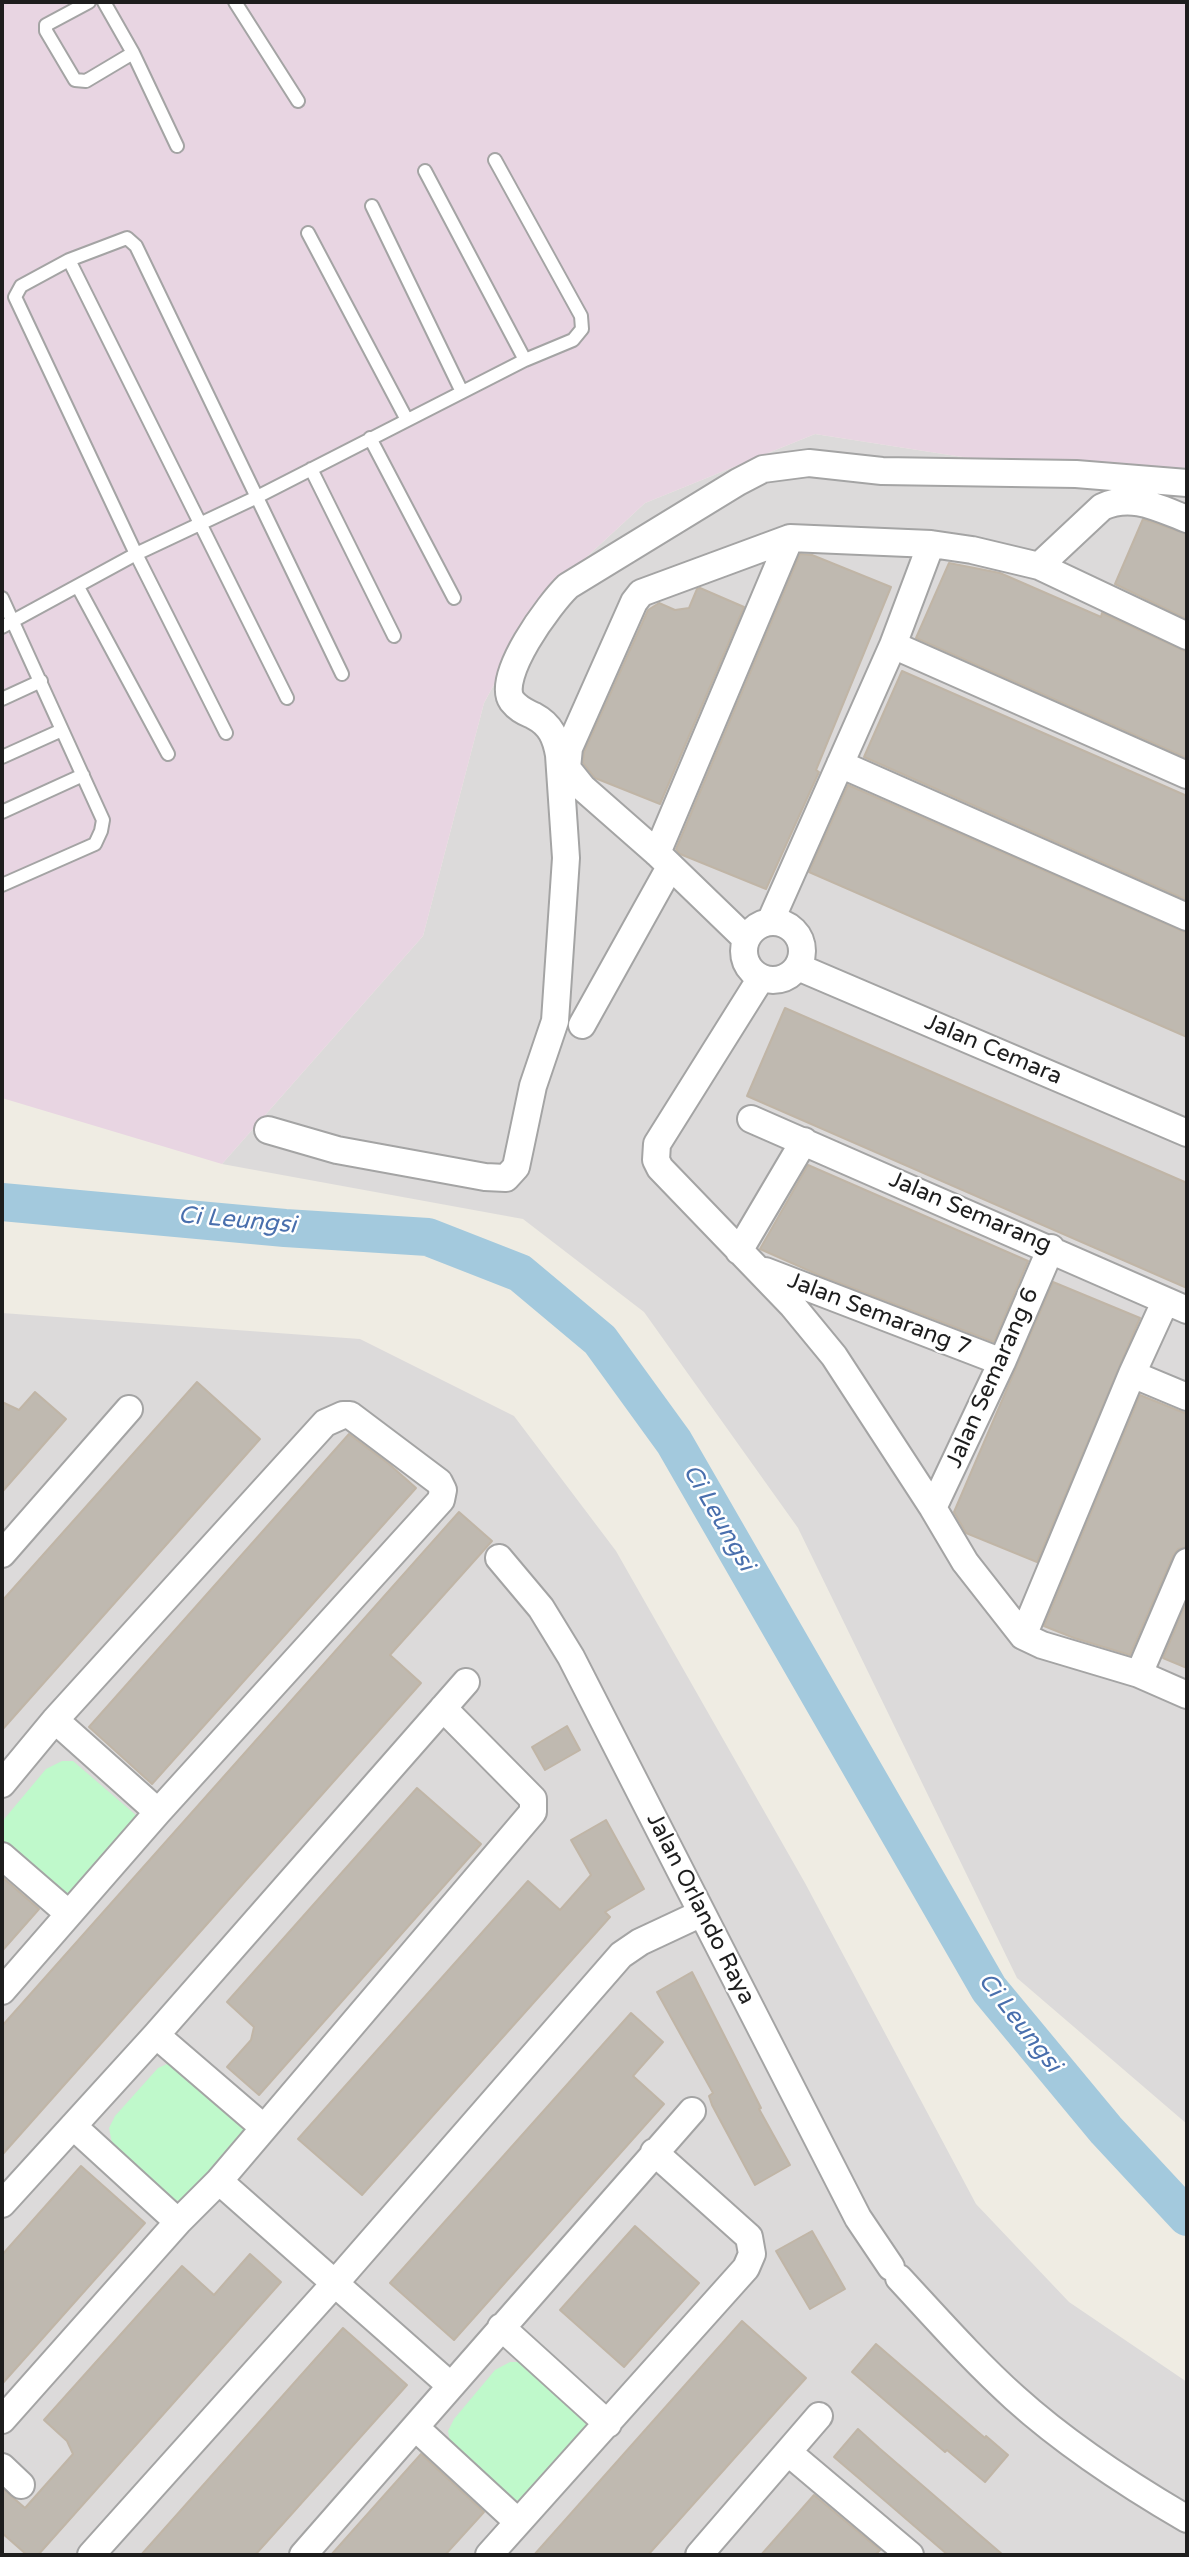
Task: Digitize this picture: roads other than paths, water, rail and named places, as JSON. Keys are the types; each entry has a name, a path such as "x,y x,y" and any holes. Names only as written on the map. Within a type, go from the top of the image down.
{"street":[{"path":"268,1130 337,1150 492,1178 506,1178 516,1167 533,1086 555,1021 566,858 556,739 545,723 523,712 512,701 508,692 509,679 539,620 568,586 738,482 763,469 788,464 809,463 882,471 1076,474 1187,483"},
{"path":"1039,566 1102,507 1112,502 1144,502 1187,519"},
{"path":"746,939 571,776 567,768 569,748 634,602 641,593 790,538 931,544 972,550 1039,566 1187,636"},
{"path":"582,1025 663,860 790,538"},
{"path":"770,922 893,645 931,544"},
{"path":"893,645 1187,775"},
{"path":"840,764 1187,917"},
{"path":"770,922 785,925 796,934 802,948 798,967 776,980 761,978 749,969 744,954 746,939 756,928 770,922"},
{"name":"Jalan Cemara","path":"798,967 1187,1133"},
{"path":"761,978 657,1144 655,1152 660,1168 792,1305 834,1356 965,1562 1023,1636 1042,1645 1139,1674 1187,1695"},
{"name":"Jalan Semarang","path":"751,1119 1051,1248 1176,1306"},
{"path":"747,1259 804,1141"},
{"name":"Jalan Semarang 6","path":"933,1508 1002,1363 1051,1248"},
{"name":"Jalan Semarang 7","path":"747,1259 1002,1363"},
{"path":"1023,1636 1132,1374 1176,1306"},
{"path":"1132,1374 1187,1397"},
{"path":"2,1554 129,1409"},
{"path":"2,1991 158,1812 441,1500 443,1490 439,1482 350,1415 333,1418 4,1775"},
{"name":"Jalan Orlando Raya","path":"499,1558 541,1608 571,1657 858,2218 895,2272 966,2351 1017,2399 1075,2447 1187,2519"},
{"path":"1139,1674 1187,1562"},
{"path":"2,2204 156,2035 466,1682"},
{"path":"2,2420 178,2222 219,2181 533,1812 533,1799 443,1708"},
{"path":"55,1720 158,1812"},
{"path":"2,1856 69,1914"},
{"path":"91,2555 336,2283 621,1955 640,1942 702,1913"},
{"path":"156,2035 263,2127"},
{"path":"303,2555 692,2111"},
{"path":"73,2126 178,2222"},
{"path":"489,2555 746,2268 752,2254 749,2237 654,2152"},
{"path":"219,2181 451,2386"},
{"path":"501,2327 608,2424"},
{"path":"699,2555 819,2416"},
{"path":"416,2428 518,2522"},
{"path":"789,2453 910,2555"},
{"path":"2,2467 21,2485"}],"lane":[{"path":"89,2 46,25 46,31 75,80 86,81 133,53"},
{"path":"104,2 133,53 177,146"},
{"path":"235,2 298,101"},
{"path":"2,627 136,554 255,498 526,360 573,340 582,329 580,316 495,160"},
{"path":"425,171 526,360"},
{"path":"372,206 461,392"},
{"path":"308,233 407,420"},
{"path":"226,733 136,554 15,298 21,286 69,260 127,238 136,246 342,674"},
{"path":"69,260 287,698"},
{"path":"370,438 454,598"},
{"path":"311,469 394,636"},
{"path":"78,587 169,754"},
{"path":"2,598 103,820 94,844 2,885"},
{"path":"2,699 41,681"},
{"path":"2,757 62,730"},
{"path":"2,813 83,775"}],"waterway":[{"name":"Ci Leungsi","path":"2,1202 285,1228 428,1237 520,1273 600,1340 674,1442 989,1989 1106,2130 1187,2217"}]}
